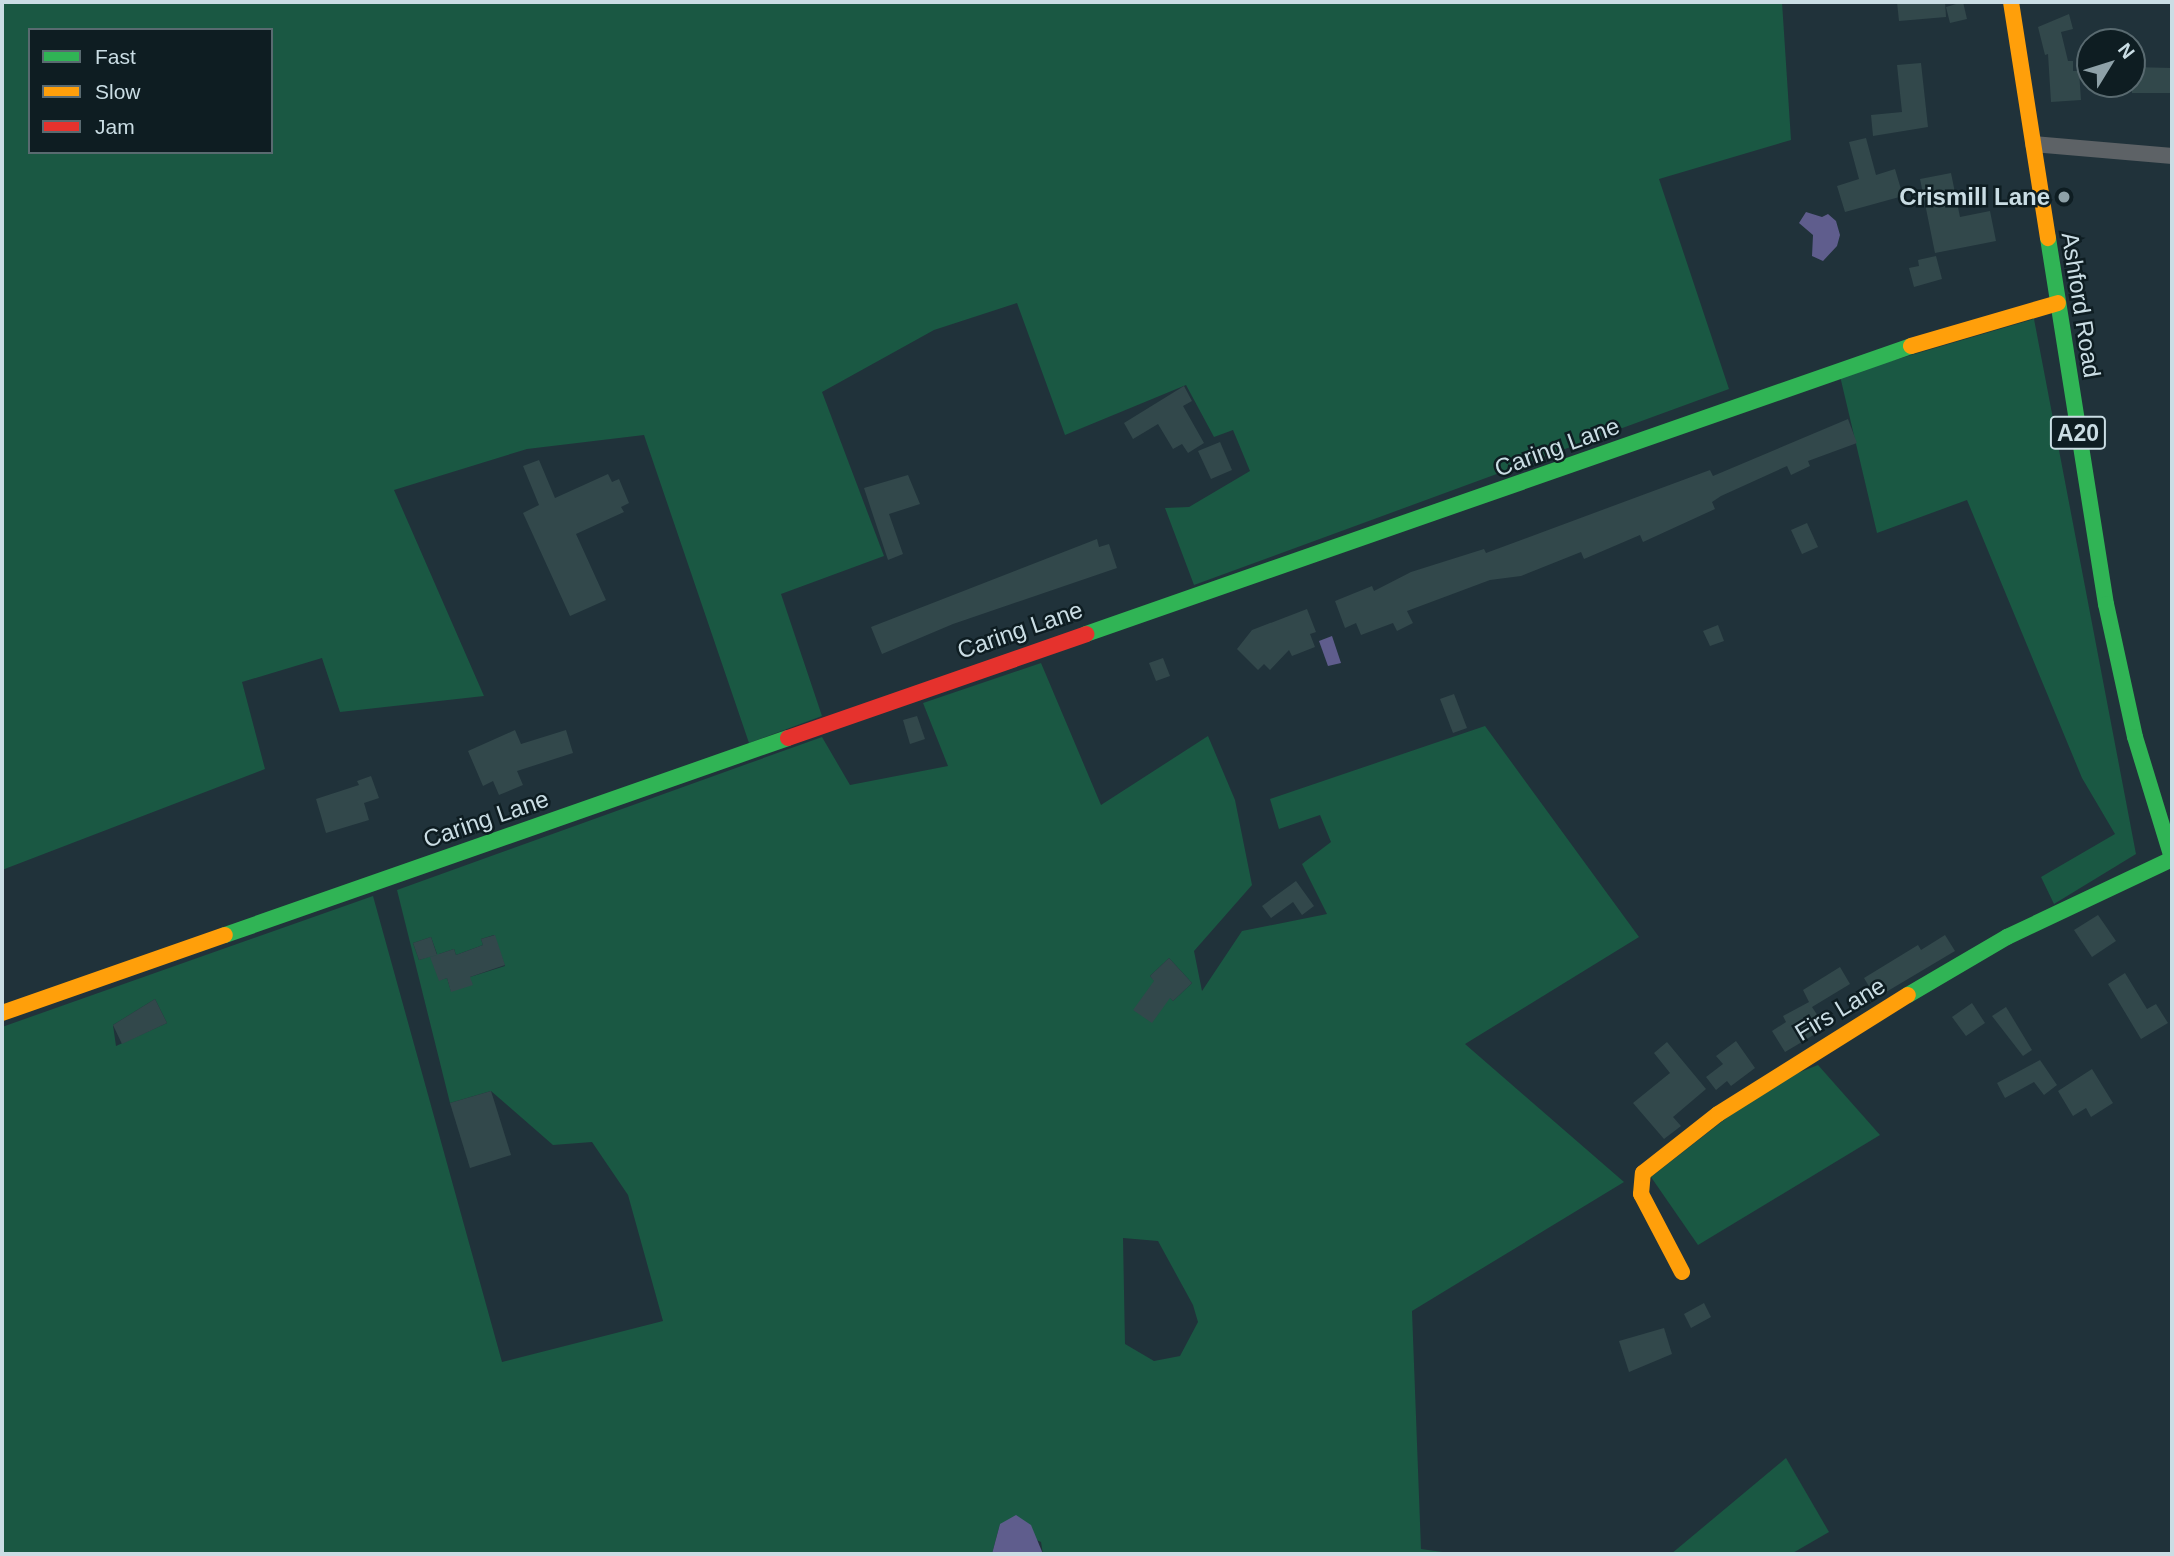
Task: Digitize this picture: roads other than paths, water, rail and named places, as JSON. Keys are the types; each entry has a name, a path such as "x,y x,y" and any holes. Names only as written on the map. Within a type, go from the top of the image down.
{"street":[{"name":"Ashford Road","path":"2011,2 2117,656 2144,771 2172,859"},
{"path":"2033,144 2172,156"},
{"name":"Caring Lane","path":"2,1013 1899,349 2058,303"},
{"name":"Firs Lane","path":"1682,1272 1641,1194 1643,1173 1718,1114 1808,1054 2007,937 2172,859"}],"place":[{"name":"Crismill Lane","path":"2064,197"}]}
